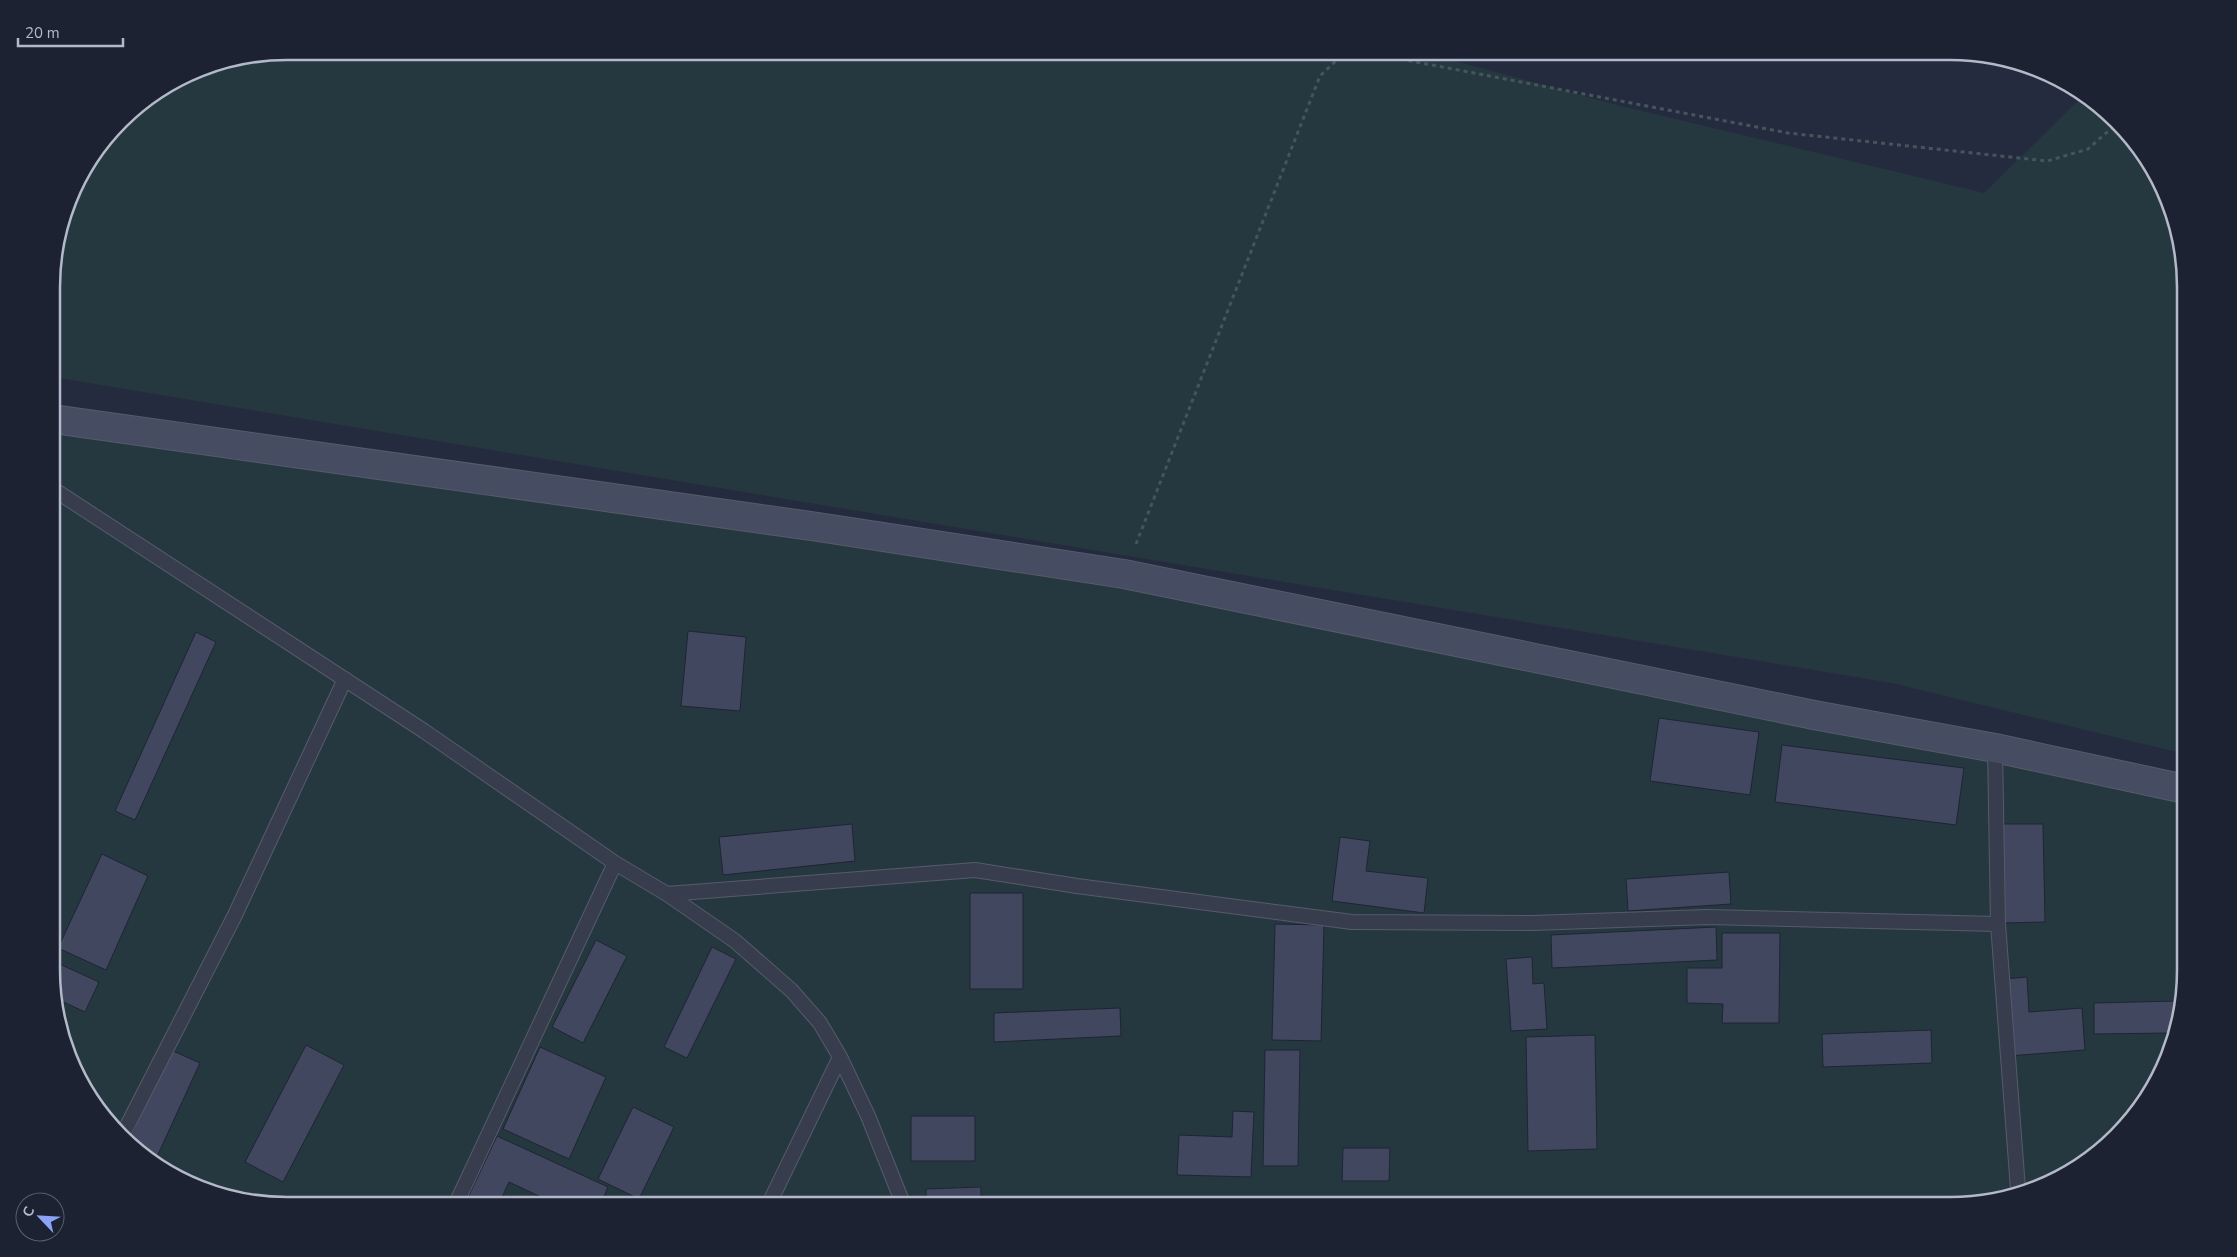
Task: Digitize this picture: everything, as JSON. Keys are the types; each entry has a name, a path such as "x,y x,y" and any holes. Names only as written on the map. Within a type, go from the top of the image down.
{"street":[{"path":"60,420 818,527 1124,574 1794,711 1995,748 2177,787"}],"lane":[{"path":"60,494 345,679 615,863 667,894 735,941 792,991 820,1023 840,1057 868,1116 900,1197"},
{"path":"126,1129 235,915 345,679"},
{"path":"1995,748 1998,924 2018,1186"},
{"path":"459,1197 615,863"},
{"path":"667,894 976,870 1077,886 1352,922 1532,923 1708,917 1998,924"},
{"path":"772,1197 840,1057"}],"path":[{"path":"1124,574 1320,76 1337,60"},
{"path":"1405,60 1788,133 2047,161 2088,149 2111,128"}],"shaded area":[{"path":"273,60 1452,60 1617,105 1984,193 2079,100 2100,116 2121,137 2139,161 2160,200 2173,243 2177,273 2177,752 1892,683 60,378 60,273 64,243 77,200 90,174 116,137 137,116 161,98 200,77 243,64"},
{"path":"60,425 1044,567 2177,779 2177,984 2173,1014 2160,1057 2139,1096 2121,1120 2100,1141 2076,1159 2050,1174 2023,1185 1994,1193 1964,1197 273,1197 243,1193 214,1185 187,1174 161,1159 137,1141 116,1120 98,1096 83,1070 72,1043 64,1014 60,984"}],"building":[{"path":"688,631 746,637 740,711 681,706"},
{"path":"196,632 216,642 135,820 115,811"},
{"path":"1659,718 1759,732 1750,795 1650,781"},
{"path":"1782,745 1964,768 1956,825 1775,802"},
{"path":"852,824 855,861 723,875 719,837"},
{"path":"2001,824 2043,824 2045,922 2003,923"},
{"path":"1340,837 1370,841 1366,871 1428,878 1424,913 1332,901"},
{"path":"102,854 148,876 106,970 60,949 60,944"},
{"path":"1729,872 1731,904 1628,911 1626,879"},
{"path":"970,893 1023,893 1023,989 970,989"},
{"path":"1275,924 1324,925 1321,1041 1272,1040"},
{"path":"1716,927 1717,960 1552,968 1551,935"},
{"path":"1722,933 1780,933 1779,1023 1722,1023 1723,1004 1687,1003 1687,968 1722,968"},
{"path":"596,940 627,956 583,1043 552,1027"},
{"path":"712,947 736,959 687,1058 664,1047"},
{"path":"1532,957 1533,984 1544,983 1547,1029 1511,1031 1506,959"},
{"path":"60,964 99,982 85,1012 62,1001"},
{"path":"2027,977 2029,1012 2082,1008 2085,1050 2009,1056 2004,979"},
{"path":"2175,1001 2168,1033 2094,1034 2094,1003"},
{"path":"1120,1008 1121,1036 994,1042 994,1013"},
{"path":"1931,1030 1932,1063 1823,1067 1822,1034"},
{"path":"1595,1035 1597,1149 1528,1151 1526,1037"},
{"path":"306,1045 344,1065 283,1182 245,1162"},
{"path":"540,1047 606,1077 569,1159 503,1129"},
{"path":"171,1050 200,1063 157,1156 131,1135"},
{"path":"1265,1050 1300,1050 1298,1166 1263,1166"},
{"path":"633,1107 674,1127 640,1197 635,1197 598,1179"},
{"path":"1233,1111 1254,1112 1251,1177 1177,1175 1179,1135 1232,1137"},
{"path":"911,1116 975,1116 975,1161 911,1161"},
{"path":"497,1136 608,1187 604,1197 541,1197 509,1182 502,1197 468,1197"},
{"path":"1343,1148 1390,1148 1389,1181 1342,1181"},
{"path":"981,1187 981,1197 926,1197 926,1189"}]}
